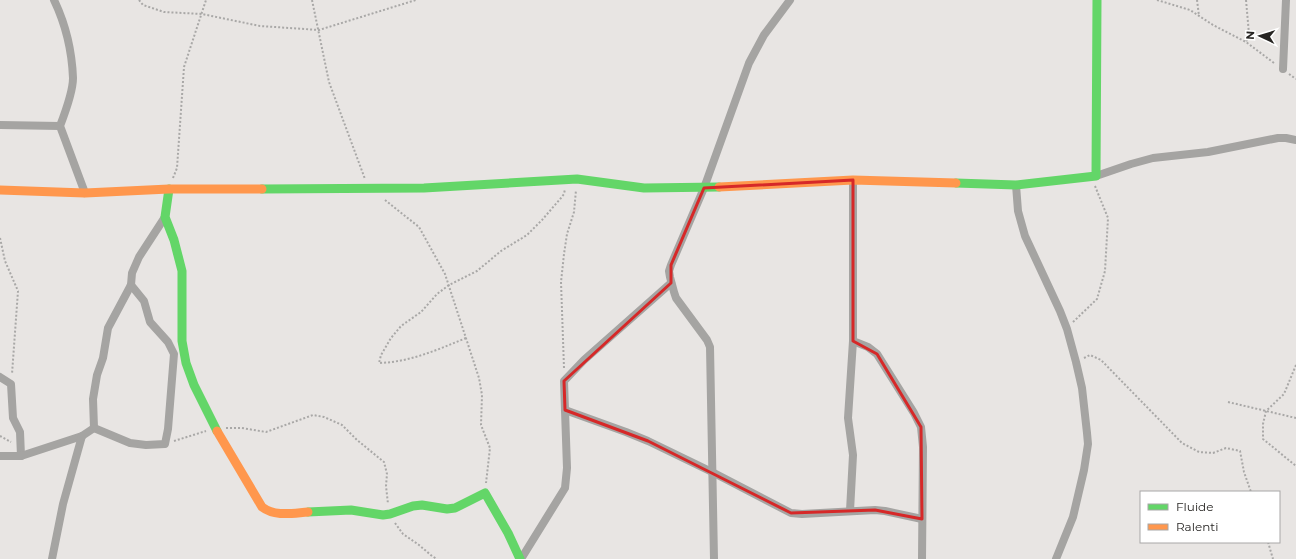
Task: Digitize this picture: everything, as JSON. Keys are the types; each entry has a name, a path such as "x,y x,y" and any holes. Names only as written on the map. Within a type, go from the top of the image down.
{"street":[{"path":"54,0 61,15 69,50 73,79 66,111 60,126 85,193"},
{"path":"714,559 710,347 703,334 676,298 669,271 704,188 756,49 764,35 790,0"},
{"path":"1096,176 1097,0"},
{"path":"1283,69 1286,0"},
{"path":"0,125 60,126"},
{"path":"0,190 85,193 169,189 424,188 577,179 644,188 704,188 853,180 1016,185 1096,176 1153,158 1208,152 1278,138 1296,140"},
{"path":"850,511 853,456 848,418 853,341 853,180"},
{"path":"1016,185 1018,211 1025,236 1067,329 1082,388 1088,444 1084,470 1073,517 1056,559"},
{"path":"94,428 93,399 97,375 103,358 108,328 130,285 132,273 139,257 165,217 169,189"},
{"path":"165,217 174,240 182,271 182,341 186,363 194,384 215,428 260,505 265,510 271,513 281,514 351,510 374,514 390,514 413,506 422,505 447,509 455,508 485,493 505,526 521,559"},
{"path":"521,559 565,488 567,468 564,381 584,360 671,283"},
{"path":"94,428 130,443 146,445 166,444 174,354 168,342 150,322 144,301 130,285"},
{"path":"853,341 868,347 877,354 914,413 920,427 923,447 922,559"},
{"path":"0,377 11,384 13,418 20,432 21,456"},
{"path":"565,410 626,432 712,472 791,513 802,514 875,510 922,519"},
{"path":"0,456 21,456 82,436 94,428"},
{"path":"52,559 63,504 82,436"}],"path":[{"path":"140,0 143,5 164,12 202,14 260,26 319,30 416,0"},
{"path":"169,189 177,168 184,67 206,0"},
{"path":"312,0 329,82 369,189 393,205 419,227 445,274 449,285 479,378 482,395 481,425 490,448 485,493"},
{"path":"1157,0 1190,10 1213,25 1246,42 1296,79"},
{"path":"1197,0 1199,16"},
{"path":"1246,0 1250,34 1246,42"},
{"path":"1067,329 1096,299 1105,271 1108,218 1095,189 1096,176"},
{"path":"564,381 561,282 564,254 574,212 577,179"},
{"path":"466,338 425,355 395,362 378,363 391,338 400,326 421,312 449,285 477,270 501,251 527,234 542,220 564,194 566,180"},
{"path":"0,238 5,261 18,292 11,384"},
{"path":"1076,362 1090,355 1101,360 1182,443 1199,452 1213,453 1226,448 1240,451 1244,472 1251,491"},
{"path":"1296,365 1284,394 1266,411 1263,424 1263,439 1296,466"},
{"path":"1228,402 1296,418"},
{"path":"166,444 215,428 242,428 266,432 313,415 324,416 342,425 357,440 384,462 387,474 386,486 390,514 403,534 437,559"},
{"path":"1268,543 1273,559"}],"highlighted area":[{"path":"853,180 853,341 877,354 921,427 922,519 875,510 791,513 648,441 565,410 564,381 671,283 671,265 704,188"}],"traffic: fast":[{"path":"956,183 1016,185 1096,176 1097,0"},
{"path":"262,189 424,188 577,179 644,188 719,187"},
{"path":"169,189 165,217 174,240 182,271 182,341 186,363 194,385 217,431"},
{"path":"308,512 351,510 383,515 413,506 422,505 447,509 455,508 485,493 508,533 520,559"}],"traffic: slow":[{"path":"719,187 853,180 956,183"},
{"path":"0,190 85,193 169,189 262,189"},
{"path":"217,431 262,507 278,513 308,512"}]}
